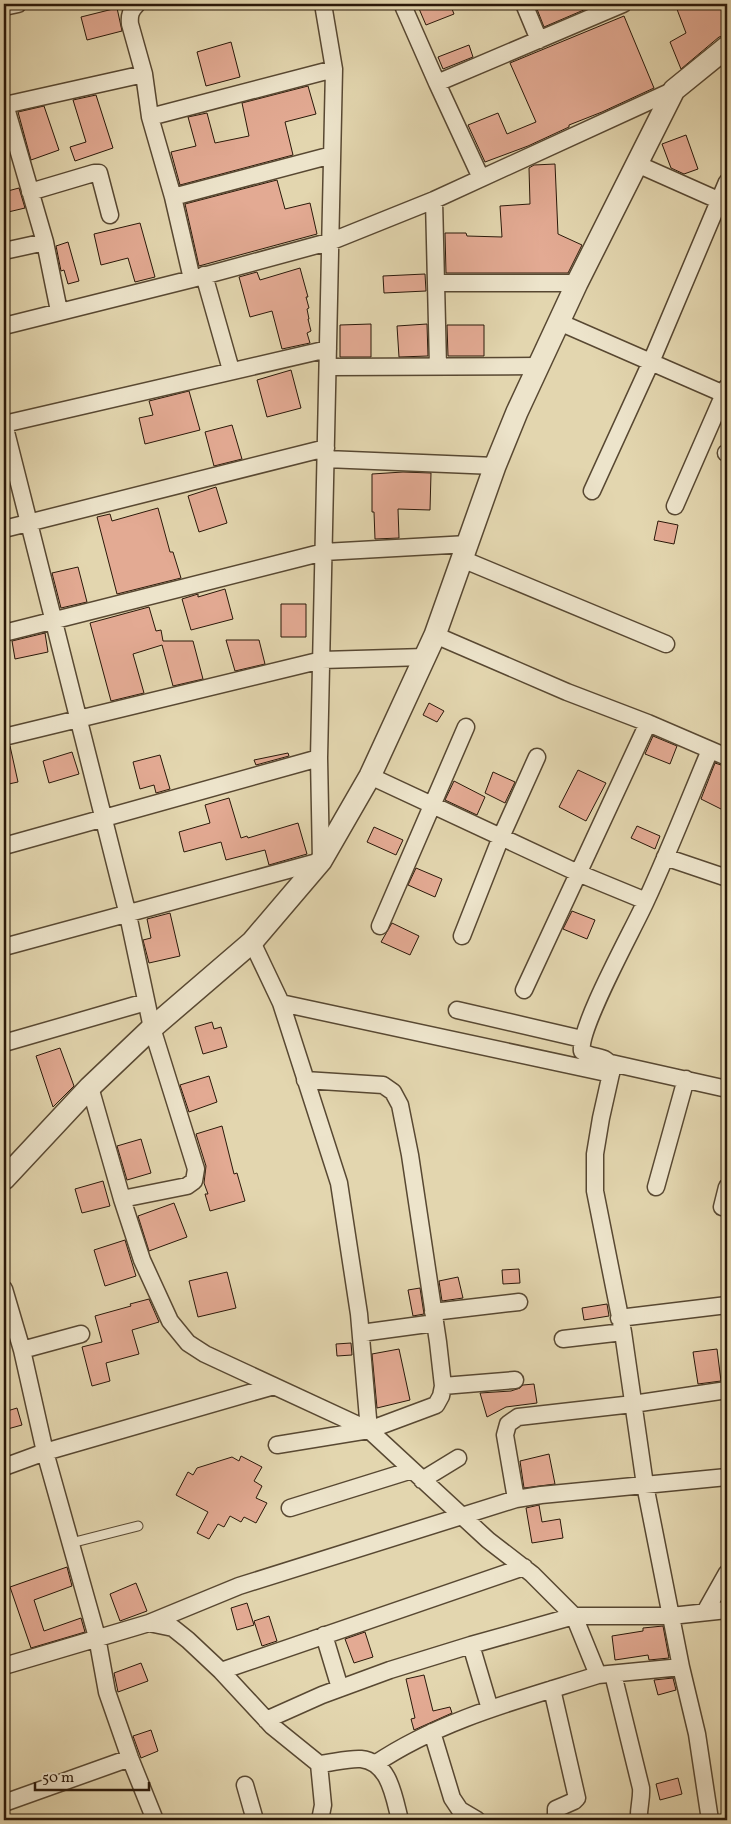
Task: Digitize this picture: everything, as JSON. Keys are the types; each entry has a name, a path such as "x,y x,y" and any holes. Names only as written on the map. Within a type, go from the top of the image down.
{"street":[{"path":"4,7 17,4"},
{"path":"137,4 129,16 144,74 150,117 172,197 231,370"},
{"path":"321,861 319,758 332,241 334,69 323,4"},
{"path":"405,4 404,8 481,178"},
{"path":"524,4 539,40"},
{"path":"437,83 623,4"},
{"path":"4,326 332,241 434,200 674,90 727,47"},
{"path":"150,117 334,69"},
{"path":"59,311 44,242 4,103 144,74"},
{"path":"4,1178 90,1087 152,1028 252,942 321,861 370,776 425,657 435,635 495,466 517,412 577,283 674,90"},
{"path":"172,197 332,155"},
{"path":"637,164 718,200"},
{"path":"30,192 94,173 100,174 110,215"},
{"path":"592,491 651,362 727,182"},
{"path":"434,200 438,366"},
{"path":"4,251 44,242"},
{"path":"436,283 577,283"},
{"path":"559,322 651,362 726,391 676,506"},
{"path":"122,1199 187,1186 194,1180 196,1169 152,1028 128,914 4,424 328,349"},
{"path":"328,367 538,366"},
{"path":"4,528 326,453 495,466"},
{"path":"4,633 324,552 465,552 666,644"},
{"path":"435,635 567,692 648,723 727,757"},
{"path":"4,737 322,660 425,657"},
{"path":"524,990 648,723"},
{"path":"380,926 466,727"},
{"path":"710,750 646,901 594,1010 581,1044 582,1051 585,1054 607,1059 611,1068 595,1154 595,1191 621,1325 645,1485 696,1734 710,1820"},
{"path":"4,846 319,758"},
{"path":"462,936 501,838 537,758"},
{"path":"370,776 578,873 646,901"},
{"path":"665,857 727,878"},
{"path":"4,947 321,861"},
{"path":"252,942 281,1003 340,1183 361,1333 369,1430"},
{"path":"4,1043 146,1002"},
{"path":"281,1003 611,1068 686,1079 727,1089"},
{"path":"457,1010 582,1039"},
{"path":"656,1187 686,1079"},
{"path":"277,1445 369,1430 436,1405 441,1396 443,1386 410,1155 400,1105 393,1092 383,1086 305,1080"},
{"path":"90,1087 122,1199 146,1269 170,1321 188,1343 205,1354 369,1430 488,1540 524,1568 574,1616 606,1674 641,1788 642,1797 639,1807 639,1820"},
{"path":"722,1207 727,1187"},
{"path":"4,1289 22,1350 45,1452 96,1637 107,1692 130,1758 155,1820"},
{"path":"361,1333 519,1302"},
{"path":"563,1339 621,1325 727,1305"},
{"path":"22,1350 81,1334"},
{"path":"443,1386 515,1380"},
{"path":"4,1467 45,1452 274,1386"},
{"path":"516,1500 505,1435 508,1424 518,1416 633,1404 727,1390"},
{"path":"290,1508 417,1475 458,1458"},
{"path":"4,1666 96,1637 150,1623 239,1586 516,1500 541,1495 727,1477"},
{"path":"221,1671 524,1568"},
{"path":"705,1612 727,1573"},
{"path":"266,1720 340,1688 471,1645 574,1616 671,1616 727,1610"},
{"path":"150,1623 173,1628 194,1645 266,1720 319,1764 322,1805 320,1820"},
{"path":"324,1635 340,1688"},
{"path":"471,1645 490,1709"},
{"path":"376,1764 397,1749 432,1732 490,1709 606,1674 681,1667"},
{"path":"552,1690 577,1798 556,1809 556,1820"},
{"path":"432,1732 452,1798 460,1810 477,1820"},
{"path":"4,1803 130,1758"},
{"path":"319,1764 361,1759 376,1764 385,1774 392,1790 400,1820"},
{"path":"245,1785 255,1820"}],"lane":[{"path":"71,1543 138,1526"}],"building":[{"path":"417,4 450,4 454,14 426,25"},
{"path":"535,4 584,4 586,9 544,27"},
{"path":"675,4 727,4 727,35 719,37 681,69 670,42 686,33"},
{"path":"117,8 122,31 87,40 81,17"},
{"path":"624,16 654,88 569,125 569,127 528,146 485,162 468,125 498,113 507,134 536,122 510,63"},
{"path":"231,42 240,77 206,86 197,52"},
{"path":"469,45 473,57 443,69 438,57"},
{"path":"308,86 316,114 285,122 293,155 180,185 171,152 196,146 188,117 207,113 215,143 249,136 242,103"},
{"path":"96,95 113,148 75,161 70,147 86,142 73,100"},
{"path":"44,106 59,150 31,160 18,112"},
{"path":"686,135 698,169 684,174 671,168 662,144"},
{"path":"555,164 558,234 582,245 568,273 446,273 445,233 502,237 500,206 530,204 529,168 534,165"},
{"path":"277,180 285,209 310,203 317,234 199,266 185,204"},
{"path":"19,188 25,208 4,213 4,192"},
{"path":"140,223 155,277 135,282 128,258 101,265 94,234"},
{"path":"68,242 79,281 68,284 64,270 61,271 56,246"},
{"path":"300,268 308,297 306,297 309,308 307,309 311,331 307,333 310,343 282,349 272,311 250,317 239,277 257,272 260,280"},
{"path":"425,274 426,291 384,293 383,276"},
{"path":"371,324 371,357 340,357 340,325"},
{"path":"427,324 428,356 399,357 397,326"},
{"path":"447,325 484,325 484,356 448,356"},
{"path":"291,370 301,408 267,417 257,380"},
{"path":"189,391 200,430 145,444 139,418 153,415 149,401"},
{"path":"232,425 242,459 214,466 205,432"},
{"path":"431,473 430,510 398,509 399,538 375,539 374,512 372,512 372,474"},
{"path":"216,487 227,523 199,532 188,496"},
{"path":"158,508 170,552 173,552 181,578 117,594 97,517 110,514 112,521"},
{"path":"658,521 678,525 674,544 654,540"},
{"path":"78,567 87,602 61,608 52,573"},
{"path":"225,589 233,619 191,630 182,599 198,594 198,597"},
{"path":"281,604 306,604 306,637 281,637"},
{"path":"149,607 156,631 161,630 163,641 193,641 203,679 173,686 162,645 133,654 144,693 111,701 90,623"},
{"path":"45,633 48,652 15,659 12,641"},
{"path":"226,640 259,640 265,664 235,671"},
{"path":"429,703 444,711 437,722 423,715"},
{"path":"653,736 677,746 670,764 645,754"},
{"path":"10,746 18,782 4,785 4,747"},
{"path":"72,752 79,774 49,783 43,761"},
{"path":"288,753 289,756 256,765 254,760"},
{"path":"160,755 170,789 156,793 154,785 140,789 133,762"},
{"path":"715,763 727,767 727,812 701,799"},
{"path":"578,770 606,783 586,821 559,807"},
{"path":"493,772 515,782 505,803 485,793"},
{"path":"454,781 485,797 477,815 445,800"},
{"path":"229,798 241,838 247,836 248,838 298,823 307,854 269,865 265,850 226,860 221,842 184,852 179,832 210,823 205,805"},
{"path":"637,826 660,836 655,849 631,838"},
{"path":"374,827 403,840 396,855 367,842"},
{"path":"416,868 442,879 435,897 408,885"},
{"path":"572,911 595,920 587,939 563,929"},
{"path":"170,913 180,956 149,963 143,940 151,938 147,919"},
{"path":"392,923 419,936 410,955 381,942"},
{"path":"212,1022 214,1029 221,1027 227,1047 203,1054 195,1027"},
{"path":"60,1048 74,1086 53,1107 36,1056"},
{"path":"209,1076 217,1102 189,1112 180,1085"},
{"path":"222,1126 234,1174 237,1173 245,1201 210,1211 205,1194 208,1194 204,1183 206,1166 196,1134"},
{"path":"141,1139 151,1173 127,1180 117,1146"},
{"path":"103,1181 110,1206 82,1213 75,1189"},
{"path":"174,1203 187,1237 149,1251 138,1216"},
{"path":"125,1240 136,1276 105,1286 94,1250"},
{"path":"519,1269 520,1283 503,1284 502,1270"},
{"path":"227,1272 236,1308 198,1317 189,1281"},
{"path":"458,1277 463,1298 442,1301 439,1281"},
{"path":"420,1288 424,1314 413,1316 408,1290"},
{"path":"149,1299 159,1322 132,1330 139,1354 106,1363 110,1381 92,1386 82,1347 102,1342 95,1316"},
{"path":"607,1304 609,1316 584,1320 582,1308"},
{"path":"351,1343 352,1355 337,1356 336,1344"},
{"path":"399,1349 410,1400 377,1408 372,1354"},
{"path":"717,1349 721,1381 698,1384 693,1352"},
{"path":"534,1384 537,1403 506,1407 487,1417 480,1393 511,1391 523,1385"},
{"path":"17,1408 22,1425 4,1430 4,1412"},
{"path":"549,1454 555,1484 524,1488 520,1461"},
{"path":"241,1456 262,1467 254,1481 262,1486 256,1498 267,1503 256,1523 244,1517 241,1522 230,1516 224,1527 218,1524 209,1539 197,1533 208,1512 176,1495 188,1472 193,1475 197,1468 232,1457 239,1461"},
{"path":"539,1505 542,1522 560,1519 563,1538 532,1543 526,1508"},
{"path":"67,1567 72,1586 34,1600 44,1631 81,1618 85,1632 31,1648 10,1587"},
{"path":"136,1583 147,1611 120,1621 110,1594"},
{"path":"247,1603 254,1625 237,1630 231,1608"},
{"path":"269,1616 277,1641 262,1646 254,1621"},
{"path":"663,1626 669,1658 649,1660 648,1655 615,1660 612,1636 643,1631 643,1628"},
{"path":"365,1632 373,1657 354,1663 345,1639"},
{"path":"141,1663 148,1681 118,1692 114,1673"},
{"path":"424,1675 433,1711 450,1707 452,1713 414,1730 411,1719 415,1718 406,1679"},
{"path":"673,1678 676,1690 658,1695 654,1680"},
{"path":"151,1730 158,1751 141,1758 133,1736"},
{"path":"678,1778 682,1794 660,1800 656,1784"}]}
